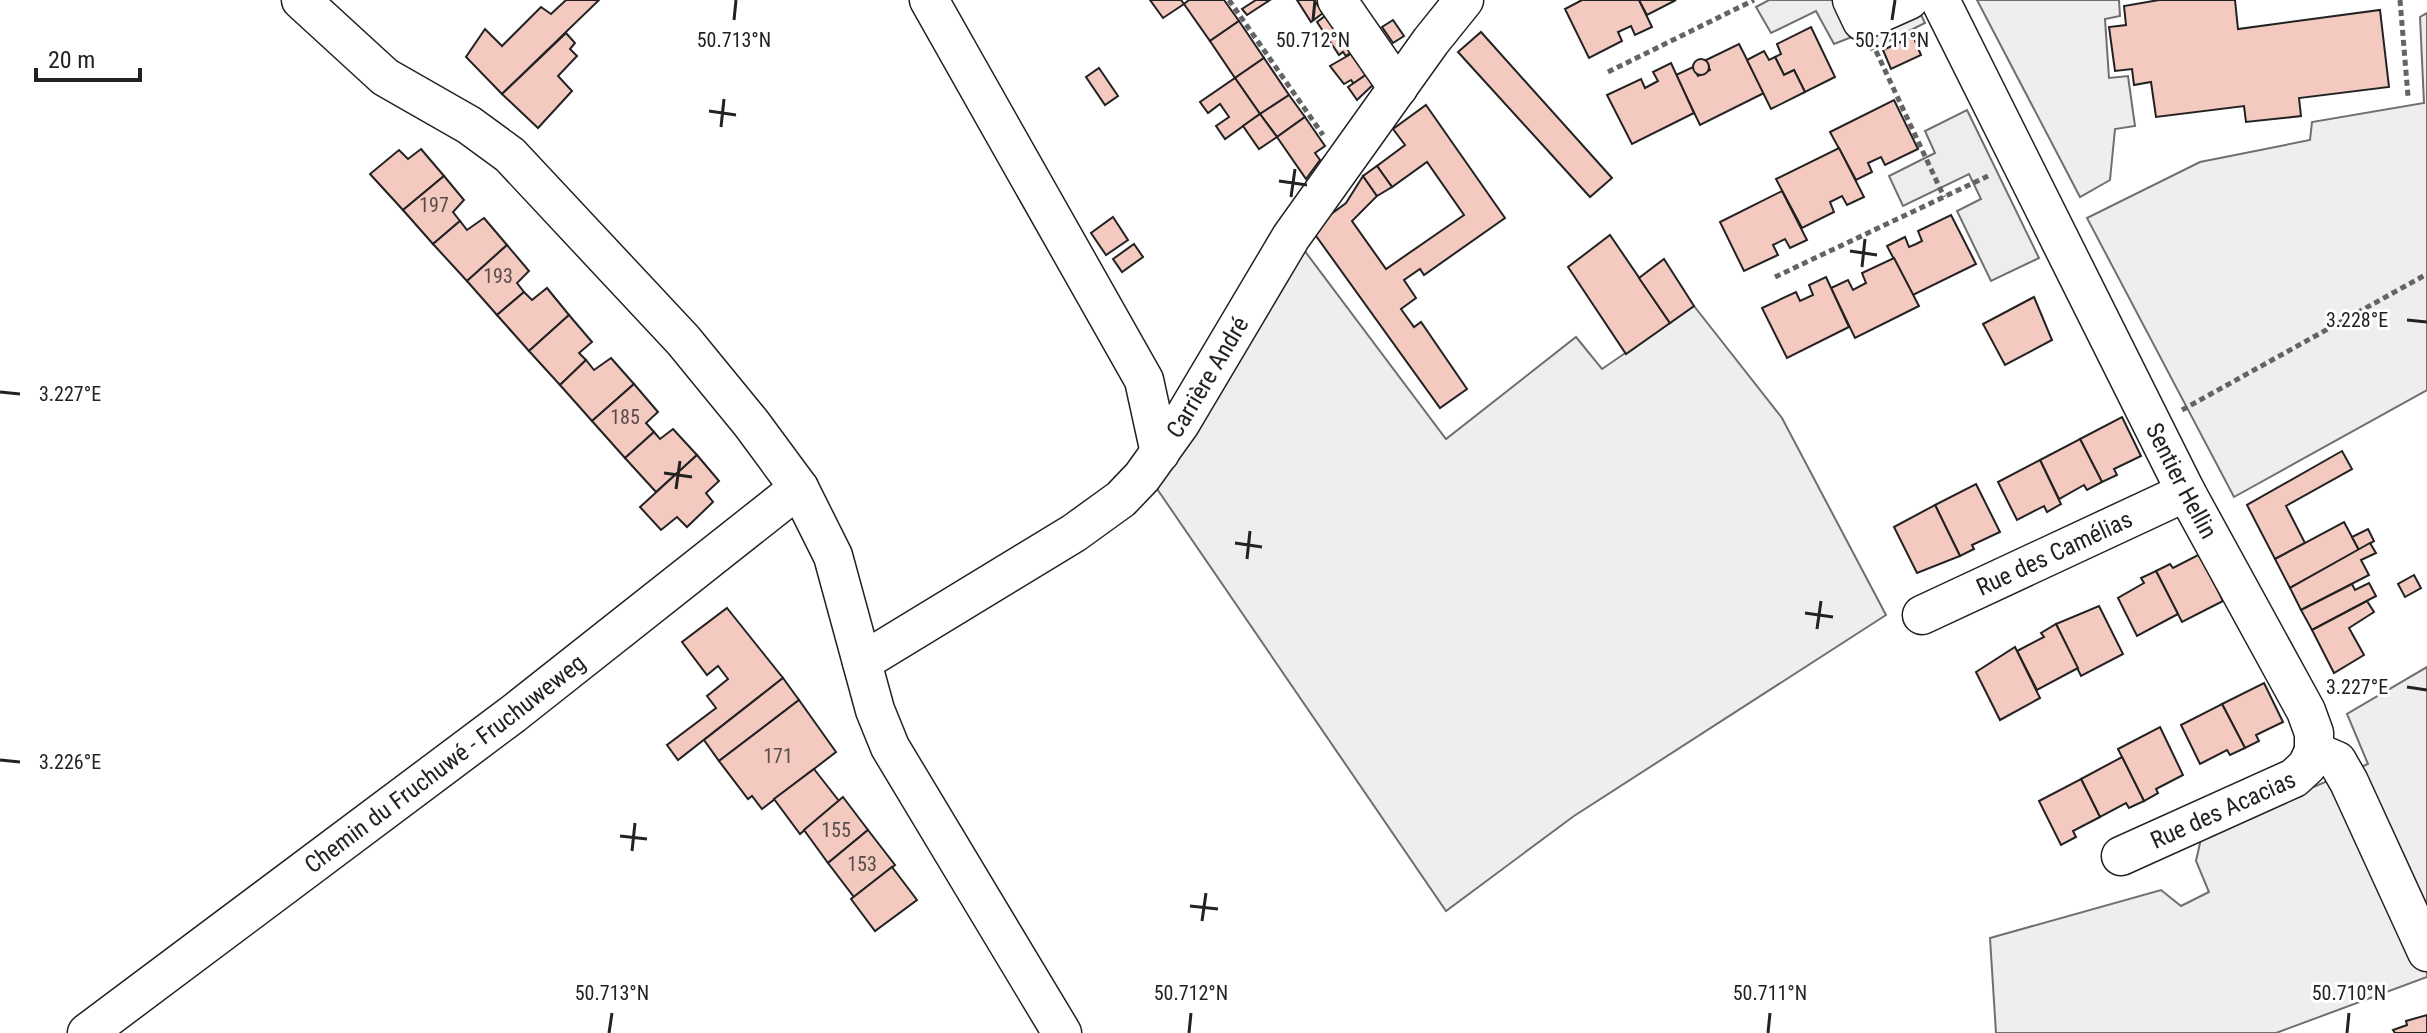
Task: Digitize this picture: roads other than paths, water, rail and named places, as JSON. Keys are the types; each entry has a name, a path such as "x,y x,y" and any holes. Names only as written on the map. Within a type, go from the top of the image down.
{"street":[{"path":"301,0 385,77 492,140 532,176 683,340 799,488 833,556 878,720 890,747 1062,1033"},
{"path":"929,0 1144,380 1160,453"},
{"path":"1337,0 1398,88"},
{"name":"Carrière André","path":"862,662 1097,519 1142,477 1160,453 1269,270 1464,0"},
{"path":"1857,11 1909,0"},
{"name":"Sentier Hellin","path":"1940,0 2005,168 2153,426 2306,711 2314,733 2314,751"},
{"name":"Chemin du Fruchuwé - Fruchuweweg","path":"87,1033 513,714 799,488"},
{"name":"Rue des Camélias","path":"1922,615 2186,492"},
{"path":"2314,751 2337,761 2427,952"},
{"name":"Rue des Acacias","path":"2121,856 2294,778 2307,766 2314,751"}]}
